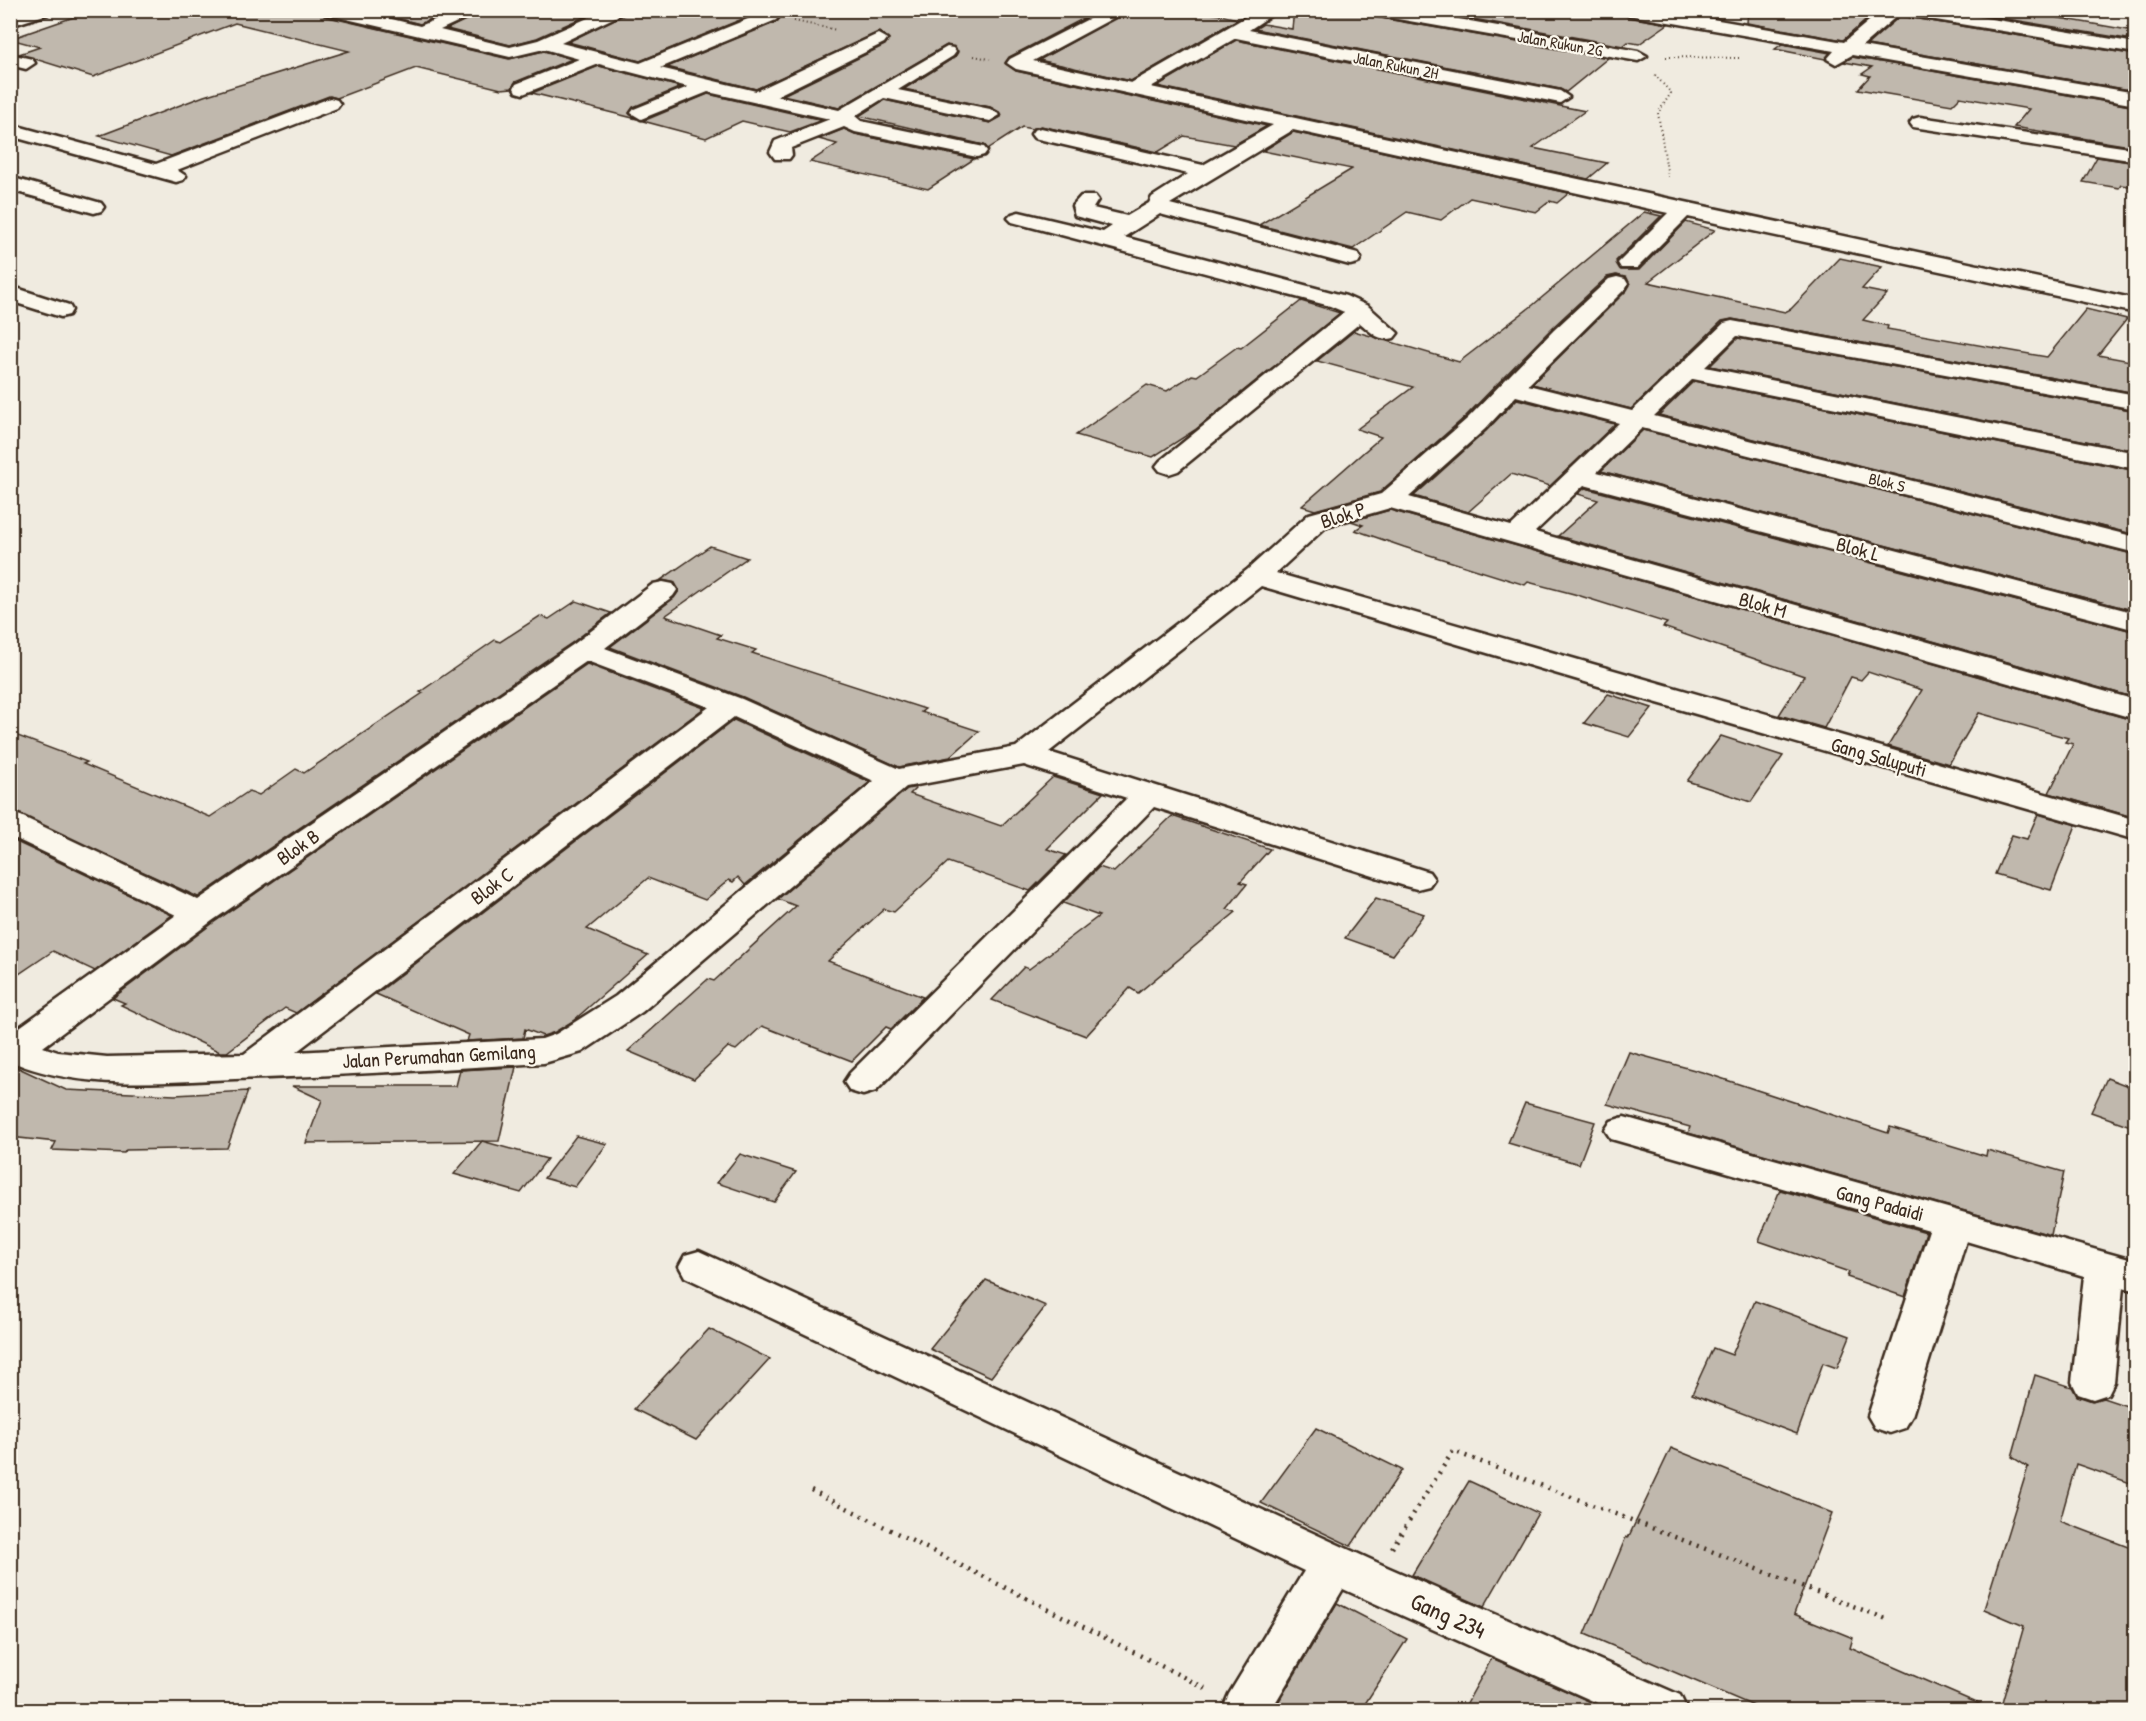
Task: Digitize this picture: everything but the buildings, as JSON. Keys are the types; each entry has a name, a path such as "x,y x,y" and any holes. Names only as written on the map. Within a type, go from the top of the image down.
{"street":[{"path":"10,21 42,10"},
{"path":"331,10 502,52 520,52 544,44 622,10"},
{"path":"420,32 475,10"},
{"path":"643,69 770,16 767,10"},
{"path":"1016,63 1120,10"},
{"path":"1134,89 1271,10"},
{"name":"Jalan Rukun 2G","path":"1376,10 1638,56"},
{"path":"1628,10 1842,54 2136,99"},
{"path":"1842,54 1894,10"},
{"path":"1902,10 2136,48"},
{"name":"Jalan Rukun 2H","path":"1233,32 1560,97"},
{"path":"757,98 878,39"},
{"path":"544,44 706,86 836,116 855,126 976,151"},
{"path":"782,155 780,152 782,145 881,92 947,52"},
{"path":"524,88 597,58"},
{"path":"1016,63 1677,209 2136,306"},
{"path":"641,113 706,86"},
{"path":"881,92 990,115"},
{"path":"156,171 330,104"},
{"path":"1106,239 1160,205 1163,198 1291,123"},
{"path":"1920,123 2136,155"},
{"path":"10,130 186,179"},
{"path":"1041,134 1206,172"},
{"path":"10,183 94,207"},
{"path":"1088,200 1082,206 1082,212 1129,223"},
{"path":"1160,205 1161,208 1179,214 1350,258"},
{"name":"Blok P","path":"1026,755 1257,576 1317,520 1390,500 1512,388 1623,273 1677,209"},
{"path":"1019,218 1328,298 1360,311 1386,333"},
{"path":"10,293 61,310"},
{"path":"1516,536 1754,308"},
{"path":"1169,466 1360,311"},
{"path":"1732,328 2136,402"},
{"path":"1687,371 2136,461"},
{"name":"Blok S","path":"1512,388 1639,418 2136,545"},
{"name":"Blok L","path":"1581,476 2136,622"},
{"name":"Blok M","path":"1390,500 2136,710"},
{"name":"Gang Saluputi","path":"1257,576 1623,684 2136,830"},
{"name":"Blok B","path":"13,1048 200,914 584,650 663,590"},
{"path":"584,650 732,705 896,779"},
{"name":"Blok C","path":"252,1067 732,705"},
{"path":"1026,755 1416,879"},
{"name":"Jalan Perumahan Gemilang","path":"13,1048 57,1066 99,1071 252,1067 544,1051 569,1042 629,1004 896,779 1026,755"},
{"path":"863,1082 1148,795"},
{"path":"10,823 200,914"},
{"name":"Gang Padaidi","path":"1624,1130 1952,1222 2120,1272"},
{"path":"1890,1416 1952,1222"},
{"name":"Gang 234","path":"699,1266 1352,1572 1663,1710"},
{"path":"2092,1382 2120,1272"},
{"path":"1246,1708 1352,1572"}],"path":[{"path":"947,52 1016,63"},
{"path":"1638,56 1671,93 1658,113 1677,209"},
{"path":"1352,1572 1453,1451 1889,1620"},
{"path":"811,1490 1246,1708"}]}
